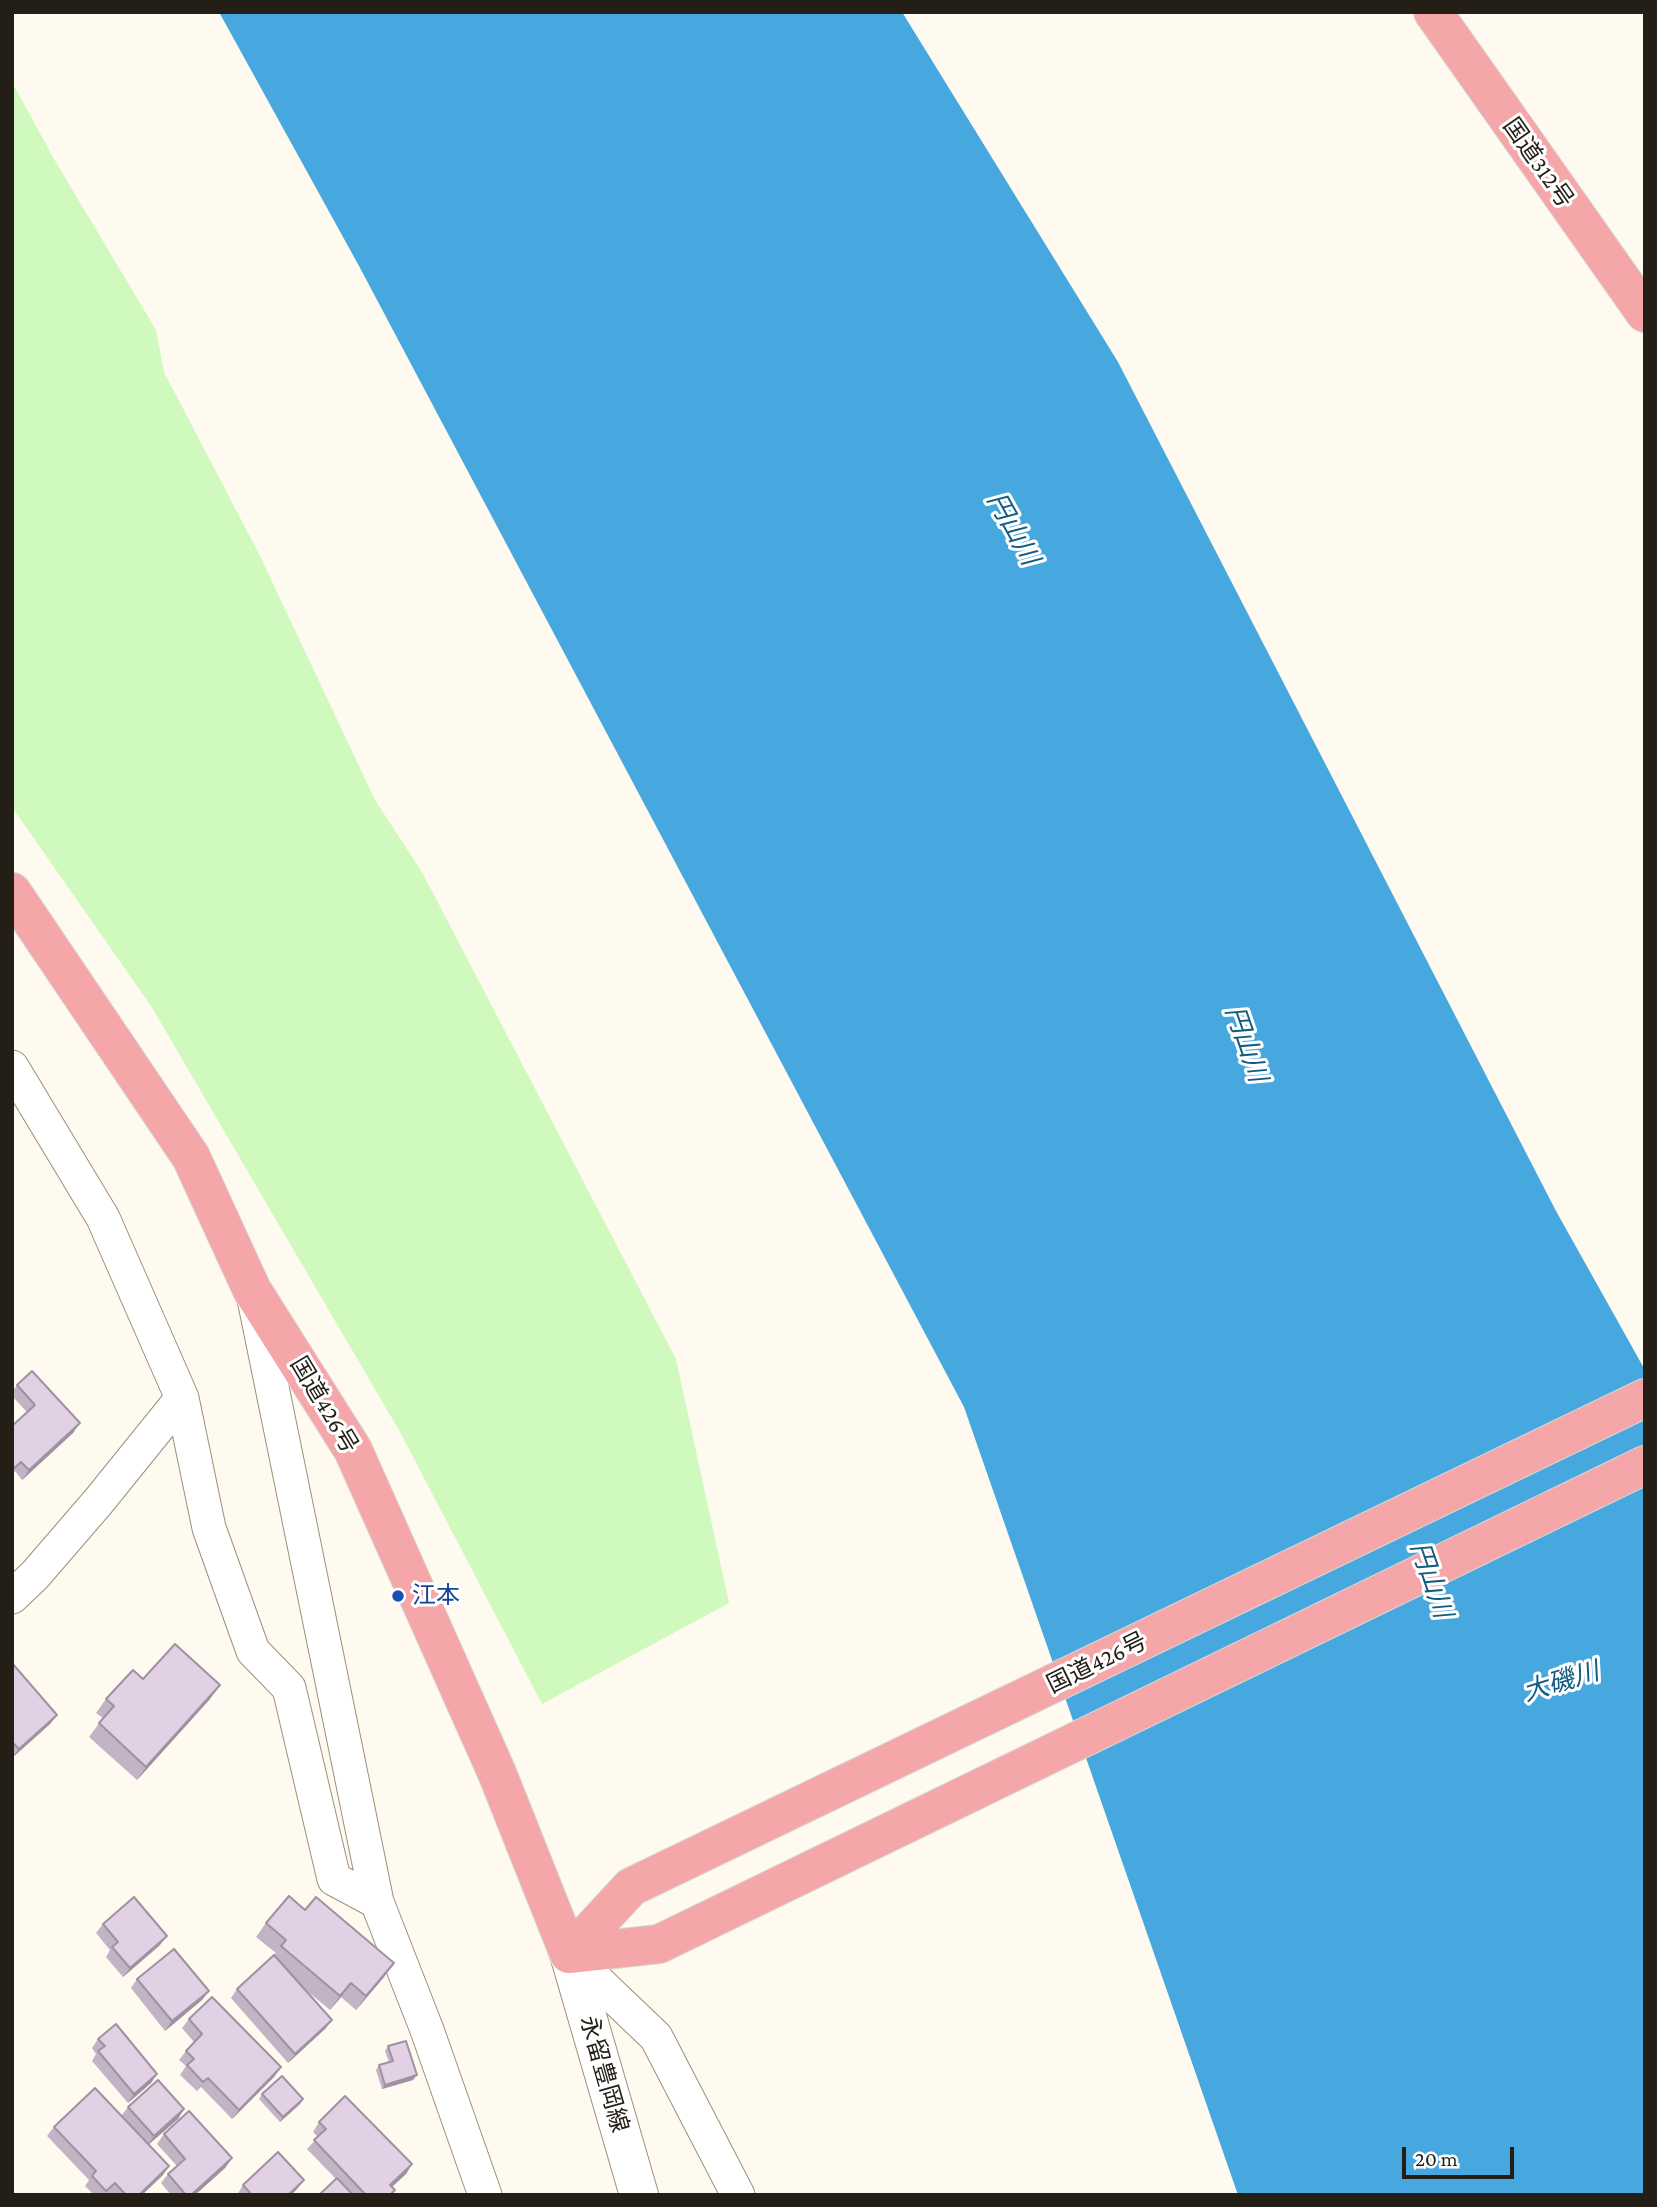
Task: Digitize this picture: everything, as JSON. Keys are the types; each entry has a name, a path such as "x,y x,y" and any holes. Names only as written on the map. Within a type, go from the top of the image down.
{"highway":[{"name":"国道312号","path":"1433,12 1645,313"},
{"name":"国道426号","path":"12,892 191,1157 252,1290 353,1450 497,1773 569,1954 631,1887 1645,1398"},
{"path":"569,1954 659,1944 1645,1465"}],"main road":[{"name":"永留豊岡線","path":"569,1954 639,2195"}],"street":[{"path":"12,1066 103,1218 183,1398 209,1528 253,1651 289,1688 334,1879 377,1902"},
{"path":"252,1290 377,1902 427,2030 485,2195"},
{"path":"12,1597 80,1523 183,1398"},
{"path":"569,1954 656,2037 738,2195"}],"green space":[{"path":"12,82 54,159 156,330 164,372 260,556 375,800 422,872 676,1359 729,1603 542,1704 400,1432 151,1006 12,807"}],"water":[{"path":"219,12 902,12 1118,362 1556,1211 1645,1370 1645,2195 1238,2195 964,1407 359,266"}],"building":[{"path":"32,1371 80,1423 29,1470 21,1462 12,1470 12,1426 35,1405 17,1385"},
{"path":"175,1644 220,1685 146,1767 99,1723 114,1706 106,1699 133,1670 143,1679"},
{"path":"12,1663 57,1715 19,1749 12,1742"},
{"path":"289,1896 305,1910 316,1897 394,1963 366,1996 351,1983 340,1996 281,1946 286,1940 266,1923"},
{"path":"134,1897 167,1936 130,1968 112,1947 118,1942 103,1924"},
{"path":"174,1949 209,1991 172,2021 137,1979"},
{"path":"274,1955 332,2020 295,2054 237,1989"},
{"path":"212,1997 281,2067 239,2110 208,2078 203,2082 187,2065 194,2059 186,2051 202,2034 189,2019"},
{"path":"116,2024 157,2074 134,2094 98,2051 105,2046 98,2039"},
{"path":"406,2041 417,2075 385,2085 379,2065 393,2061 388,2046"},
{"path":"282,2076 303,2099 283,2117 262,2094"},
{"path":"158,2080 184,2109 154,2136 128,2107"},
{"path":"95,2088 169,2166 139,2195 126,2195 115,2183 106,2191 92,2176 96,2171 54,2127"},
{"path":"345,2096 412,2164 390,2185 395,2190 390,2195 366,2195 314,2140 326,2129 319,2122"},
{"path":"189,2111 232,2158 191,2195 186,2195 168,2174 185,2159 164,2134"},
{"path":"278,2152 304,2180 288,2195 252,2195 243,2185"},
{"path":"337,2178 353,2195 319,2195"}],"place":[{"name":"江本","path":"398,1596"}],"water label":[{"name":"円山川","path":"1013,529"},
{"name":"円山川","path":"1246,1044"},
{"name":"円山川","path":"1431,1580"},
{"name":"大磯川","path":"1561,1682"}]}
